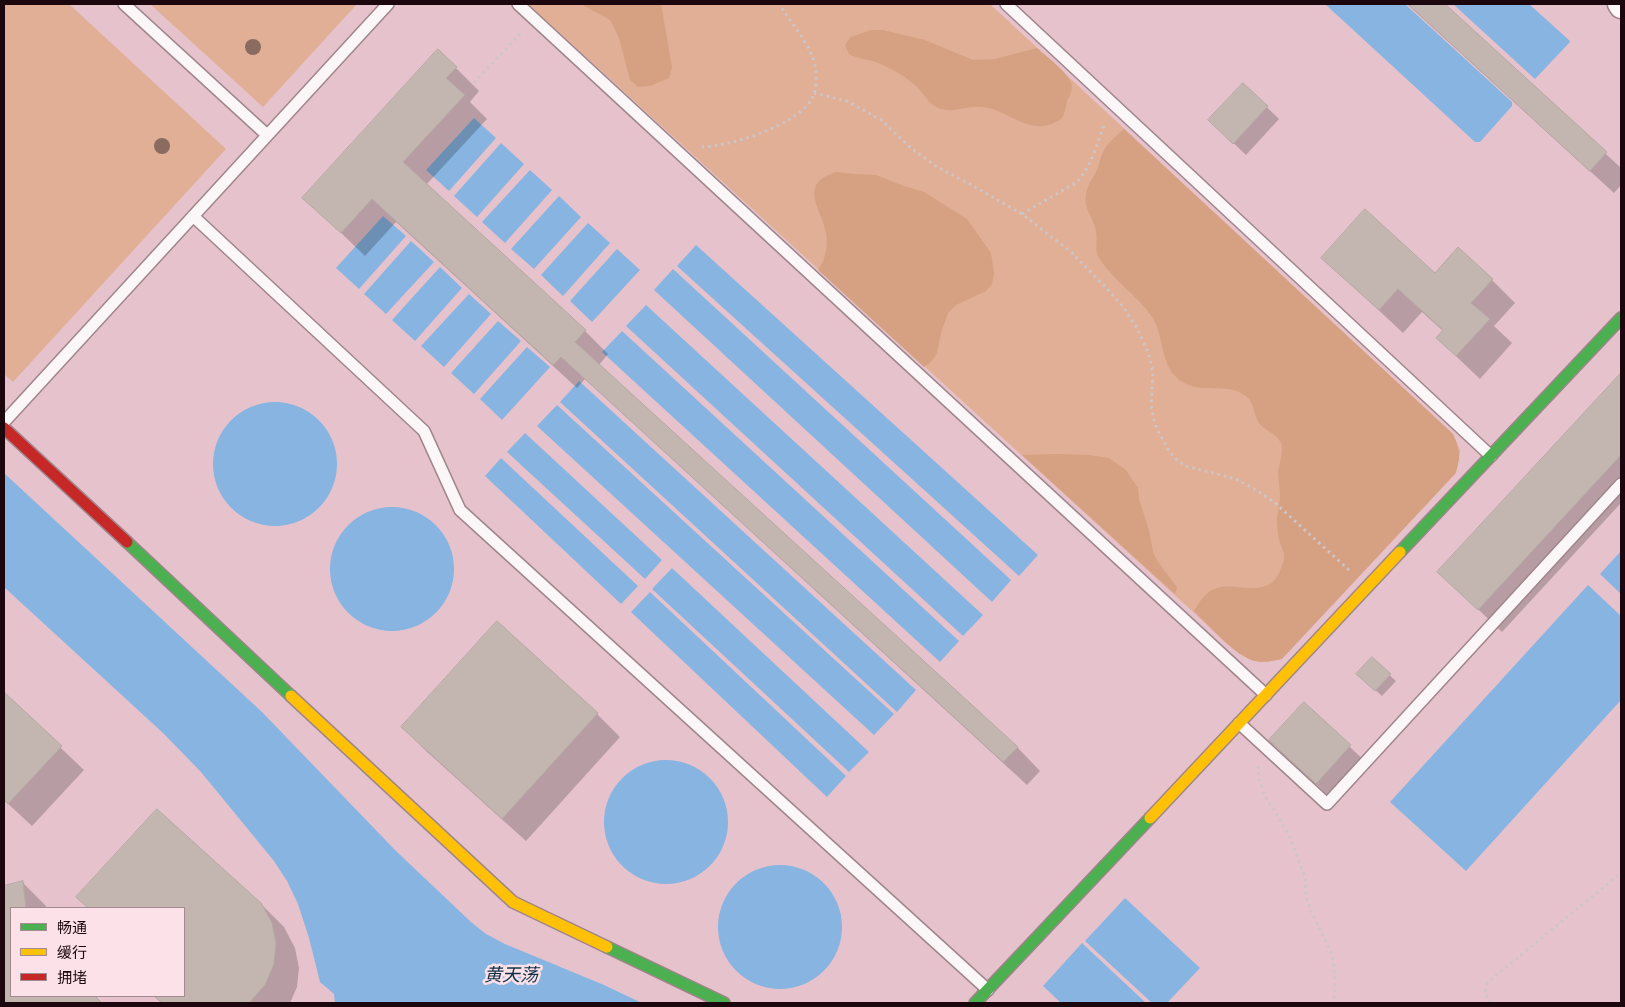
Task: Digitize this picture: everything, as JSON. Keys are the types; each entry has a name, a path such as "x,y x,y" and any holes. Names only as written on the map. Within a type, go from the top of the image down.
{"street":[{"path":"975,1003 1621,318"},
{"path":"4,428 513,902 724,1003"}],"lane":[{"path":"124,4 267,135"},
{"path":"4,422 388,4"},
{"path":"518,4 1266,695"},
{"path":"1006,4 1491,456"},
{"path":"194,216 424,431 460,510 988,990"},
{"path":"1239,723 1326,804 1621,484"}],"path":[{"path":"675,148 719,146 752,137 772,128 806,107 812,98 816,86 815,65 811,53 779,4"},
{"path":"474,83 534,18"},
{"path":"814,93 847,101 881,120 910,147 937,167 1022,214 1065,247 1089,269 1124,308 1138,330 1148,352 1152,373 1151,405 1156,429 1169,451 1178,461 1186,466 1236,479 1274,502 1368,587"},
{"path":"1022,214 1070,186 1081,177 1087,169 1113,103"},
{"path":"1258,741 1257,757 1265,796 1289,835 1305,877 1306,897 1311,911 1332,954 1335,978 1334,999 1332,1003"},
{"path":"1491,1003 1486,997 1485,989 1488,982 1621,873"}],"shaded area":[{"path":"4,4 69,4 226,149 13,382 4,374"},
{"path":"150,4 357,4 263,107"},
{"path":"528,4 990,4 1453,434 1460,450 1459,460 1269,662 1254,661 1238,653"},
{"path":"581,4 661,4 672,67 669,78 650,86 638,87 630,80 619,38 610,20"},
{"path":"871,30 883,30 925,40 973,60 995,59 1037,48 1068,77 1071,82 1072,91 1060,120 1044,126 1026,124 1000,112 982,107 946,110 930,103 908,79 888,67 849,54 845,45 851,37"},
{"path":"1124,129 1453,434 1457,445 1459,461 1456,473 1282,659 1262,662 1247,658 1223,640 1194,611 1203,597 1213,589 1225,587 1259,588 1274,581 1279,573 1284,557 1279,540 1277,521 1280,495 1278,473 1282,447 1276,437 1259,423 1251,402 1246,396 1238,391 1229,389 1192,386 1183,383 1175,376 1167,363 1159,332 1152,317 1099,258 1095,228 1087,208 1086,195 1104,150"},
{"path":"836,172 876,175 924,192 967,219 991,253 994,273 992,284 986,291 956,305 948,313 937,353 932,361 924,367 818,270 825,257 827,238 815,198 815,190 817,183 824,177"},
{"path":"1057,454 1109,458 1126,470 1138,488 1139,499 1149,530 1153,552 1158,562 1177,587 1175,594 1022,455"}],"water":[{"path":"1325,4 1405,4 1512,102 1512,106 1480,142 1475,142"},
{"path":"1453,4 1529,4 1570,42 1535,79"},
{"path":"474,118 496,138 449,191 426,170"},
{"path":"501,143 524,164 477,217 454,196"},
{"path":"530,170 552,190 505,243 482,222"},
{"path":"559,196 581,217 534,269 511,249"},
{"path":"383,216 406,236 359,289 336,268"},
{"path":"588,223 610,243 563,296 541,275"},
{"path":"411,241 434,262 386,314 364,294"},
{"path":"696,245 1038,555 1019,576 677,266"},
{"path":"617,249 640,270 592,322 570,301"},
{"path":"440,267 462,288 415,341 392,320"},
{"path":"673,269 1011,580 992,602 654,290"},
{"path":"469,294 491,314 444,367 421,346"},
{"path":"646,305 983,615 963,636 626,326"},
{"path":"498,321 521,341 474,394 451,373"},
{"path":"622,331 959,641 940,662 602,352"},
{"path":"527,347 550,367 502,420 480,399"},
{"path":"579,381 916,690 897,712 560,402"},
{"path":"275,402 299,407 319,420 332,440 337,464 332,488 319,508 299,521 275,526 251,521 231,508 218,488 213,464 218,440 231,420 251,407"},
{"path":"557,405 894,714 874,735 537,426"},
{"path":"525,433 662,560 645,579 507,452"},
{"path":"501,458 638,586 621,604 485,476"},
{"name":"黄天荡","path":"4,473 262,712 396,851 471,922 486,934 505,944 604,985 642,1003 335,1003 334,994 320,982 298,904 287,881 274,861 201,772 163,733 4,587"},
{"path":"392,507 416,512 436,525 449,545 454,569 449,593 436,613 416,626 392,631 368,626 348,613 335,593 330,569 335,545 348,525 368,512"},
{"path":"1621,551 1621,594 1600,574"},
{"path":"672,568 869,752 849,772 652,589"},
{"path":"1588,585 1621,616 1621,700 1466,871 1390,802"},
{"path":"650,592 846,776 827,797 631,612"},
{"path":"666,760 690,765 710,778 723,798 728,822 723,846 710,866 690,879 666,884 642,879 622,866 609,846 604,822 609,798 622,778 642,765"},
{"path":"780,865 804,870 824,883 837,903 842,927 837,951 824,971 804,984 780,989 756,984 736,971 723,951 718,927 723,903 736,883 756,870"},
{"path":"1125,898 1200,968 1167,1003 1152,1003 1085,941"},
{"path":"1082,943 1146,1003 1061,1003 1043,986"}],"building":[{"path":"1408,4 1445,4 1607,152 1590,171"},
{"path":"438,49 457,67 446,78 465,95 403,162 586,330 575,342 1018,747 1003,762 561,357 553,365 372,199 341,233 302,198"},
{"path":"1243,83 1268,106 1233,144 1208,120"},
{"path":"1365,209 1435,273 1458,247 1493,279 1471,303 1490,319 1456,356 1436,338 1443,330 1398,289 1379,310 1321,258"},
{"path":"1621,373 1621,455 1478,610 1437,572"},
{"path":"497,621 598,713 502,819 401,727"},
{"path":"1372,657 1391,674 1375,691 1356,674"},
{"path":"4,692 62,746 8,804 4,800"},
{"path":"1304,702 1351,745 1316,784 1269,740"},
{"path":"157,809 261,903 272,923 276,943 274,964 265,985 249,1003 162,1003 155,997 185,997 185,907 87,907 76,897"},
{"path":"23,881 26,907 10,907 10,997 96,997 102,1003 4,1003 4,886"}],"traffic: fast":[{"path":"1400,552 1621,318"},
{"path":"127,542 291,696"},
{"path":"975,1003 1150,818"},
{"path":"607,947 724,1003"}],"traffic: slow":[{"path":"1150,818 1400,552"},
{"path":"291,696 513,902 607,947"}],"traffic: jam":[{"path":"4,428 127,542"}]}
